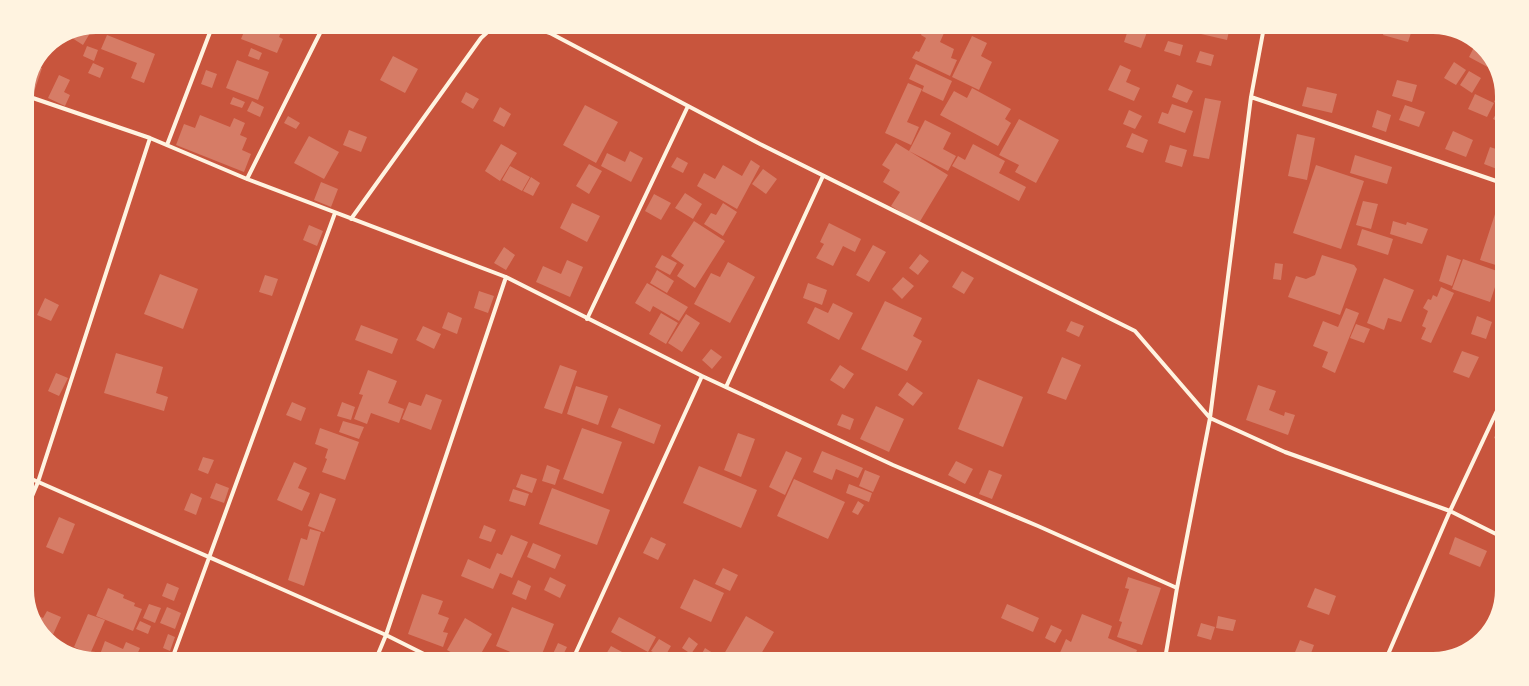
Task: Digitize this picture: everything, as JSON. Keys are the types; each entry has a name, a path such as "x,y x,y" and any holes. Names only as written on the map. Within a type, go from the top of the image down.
{"street":[{"path":"166,145 209,34"},
{"path":"247,179 320,34"},
{"path":"351,219 485,34"},
{"path":"552,34 823,176 1135,331 1210,418 1285,452 1450,510 1495,533"},
{"path":"1166,652 1210,418 1251,97 1263,34"},
{"path":"1251,97 1495,181"},
{"path":"34,98 150,138 247,179 506,277 702,376 893,465 1038,526 1177,588"},
{"path":"587,319 688,106"},
{"path":"34,491 150,138"},
{"path":"726,387 823,176"},
{"path":"175,652 335,213"},
{"path":"379,652 386,635 506,277"},
{"path":"576,652 702,376"},
{"path":"1389,652 1450,510 1495,415"},
{"path":"34,480 386,635 420,652"}],"building":[{"path":"243,34 280,34 279,37 283,39 277,53 241,39"},
{"path":"944,34 940,42 954,49 951,58 957,60 950,76 912,58 916,51 919,52 926,38 921,35"},
{"path":"1127,34 1146,34 1141,48 1124,42"},
{"path":"1201,34 1228,34 1227,40"},
{"path":"1383,34 1411,34 1408,42"},
{"path":"89,35 83,45 73,39"},
{"path":"107,35 155,54 144,83 131,78 137,63 101,49"},
{"path":"972,36 987,43 981,56 992,62 979,90 952,77"},
{"path":"1168,41 1183,45 1180,56 1164,51"},
{"path":"87,46 98,50 94,61 83,56"},
{"path":"251,48 262,53 259,60 248,56"},
{"path":"1473,49 1488,67 1469,57"},
{"path":"1200,51 1214,55 1211,66 1196,62"},
{"path":"393,56 418,69 405,93 380,80"},
{"path":"237,60 269,72 258,100 226,88"},
{"path":"1454,62 1466,70 1456,85 1444,78"},
{"path":"93,63 104,68 100,78 88,73"},
{"path":"916,64 952,81 943,101 922,91 924,86 909,79"},
{"path":"1120,65 1131,70 1126,82 1140,88 1134,101 1108,90"},
{"path":"40,68 42,68 34,92"},
{"path":"206,70 217,74 212,88 201,84"},
{"path":"1469,71 1481,78 1472,93 1460,85"},
{"path":"59,75 70,80 64,92 70,95 65,106 48,98"},
{"path":"1397,80 1417,85 1412,102 1392,96"},
{"path":"908,83 922,89 907,122 919,127 911,145 885,133"},
{"path":"1177,84 1193,91 1187,103 1172,97"},
{"path":"1307,87 1337,94 1332,113 1302,106"},
{"path":"972,88 1011,109 1005,119 1011,123 998,146 940,115 954,91 967,98"},
{"path":"466,92 479,99 473,109 461,102"},
{"path":"1475,94 1494,103 1487,117 1468,109"},
{"path":"233,97 245,102 242,108 230,104"},
{"path":"1205,98 1221,101 1209,159 1193,156"},
{"path":"252,101 264,107 260,117 247,111"},
{"path":"1172,104 1193,111 1185,133 1158,123 1162,112 1168,114"},
{"path":"585,105 618,122 596,163 563,145"},
{"path":"1405,105 1425,112 1419,127 1399,120"},
{"path":"500,107 511,114 504,127 493,121"},
{"path":"1129,110 1142,116 1135,129 1123,124"},
{"path":"1377,110 1391,115 1386,132 1372,127"},
{"path":"200,115 230,127 234,118 245,123 240,135 247,138 242,150 251,154 244,172 176,145 184,124 195,128"},
{"path":"288,116 300,123 296,129 284,123"},
{"path":"1019,119 1059,140 1036,183 1015,172 1019,165 999,155"},
{"path":"925,120 951,133 943,149 956,156 948,171 909,151"},
{"path":"349,130 367,137 361,152 343,145"},
{"path":"1453,131 1473,140 1466,157 1445,149"},
{"path":"1132,133 1148,140 1143,153 1126,147"},
{"path":"1297,134 1315,138 1307,180 1288,176"},
{"path":"309,136 339,152 324,179 294,163"},
{"path":"896,143 948,175 919,223 891,206 900,192 883,182 890,170 882,165"},
{"path":"501,144 517,153 500,181 485,171"},
{"path":"973,144 1005,161 999,173 1026,187 1019,201 952,166 958,156 965,160"},
{"path":"1170,145 1187,150 1182,167 1165,162"},
{"path":"1490,147 1495,149 1495,168 1484,164"},
{"path":"630,151 643,158 631,182 601,166 607,153 625,162"},
{"path":"1355,155 1392,167 1387,184 1350,173"},
{"path":"677,157 688,163 683,173 671,167"},
{"path":"751,160 760,166 737,209 697,186 704,173 715,179 723,165 742,176"},
{"path":"589,164 602,171 589,194 576,186"},
{"path":"1316,165 1364,181 1341,249 1293,233"},
{"path":"510,166 530,177 522,191 502,180"},
{"path":"763,169 777,179 766,194 752,184"},
{"path":"531,177 540,183 533,196 523,191"},
{"path":"321,182 338,189 331,207 314,200"},
{"path":"685,193 702,204 693,219 675,208"},
{"path":"654,194 671,203 661,220 645,211"},
{"path":"1363,201 1378,204 1371,229 1356,225"},
{"path":"572,203 600,216 587,242 560,228"},
{"path":"723,203 737,212 723,236 704,224 711,213 716,215"},
{"path":"1495,214 1495,265 1480,260"},
{"path":"694,221 725,241 695,288 677,276 684,265 671,256"},
{"path":"1393,221 1406,225 1407,222 1428,229 1422,244 1390,234"},
{"path":"829,223 861,239 855,252 843,246 833,266 816,258 824,244 820,242"},
{"path":"309,225 323,231 317,246 303,240"},
{"path":"1362,229 1393,239 1388,255 1357,245"},
{"path":"873,245 886,252 869,282 856,275"},
{"path":"504,247 515,255 506,270 494,263"},
{"path":"920,254 929,261 918,275 909,268"},
{"path":"662,255 677,263 670,275 655,267"},
{"path":"1322,255 1354,265 1357,269 1340,315 1288,297 1296,276 1306,279 1315,275"},
{"path":"1447,255 1461,260 1452,286 1439,281"},
{"path":"1463,259 1495,270 1495,287 1490,302 1452,289"},
{"path":"567,260 583,267 570,297 536,282 543,266 561,274"},
{"path":"728,262 755,277 730,323 694,304 711,273 720,277"},
{"path":"1275,263 1283,264 1281,280 1273,279"},
{"path":"657,270 674,281 667,293 650,283"},
{"path":"962,271 974,278 964,294 952,287"},
{"path":"160,274 198,289 183,329 144,314"},
{"path":"265,275 278,279 272,296 259,292"},
{"path":"903,277 914,286 902,299 892,289"},
{"path":"1384,278 1414,290 1401,322 1388,318 1384,330 1367,323"},
{"path":"647,283 688,307 679,321 653,306 650,312 635,303"},
{"path":"808,283 827,290 822,305 803,298"},
{"path":"1441,287 1454,293 1431,343 1421,339 1426,328 1422,326 1428,311 1423,308 1428,299 1431,300 1433,295 1437,297"},
{"path":"479,291 494,296 488,313 474,308"},
{"path":"45,298 59,305 51,321 37,315"},
{"path":"885,301 922,318 913,336 922,341 907,371 861,349"},
{"path":"833,303 853,313 839,340 807,323 815,307 828,313"},
{"path":"1346,308 1359,313 1335,373 1322,367 1328,352 1313,346 1323,321 1338,327"},
{"path":"448,312 462,318 457,334 442,328"},
{"path":"661,313 678,323 666,344 649,334"},
{"path":"686,314 700,323 682,352 668,343"},
{"path":"1477,316 1492,322 1486,339 1471,334"},
{"path":"1071,321 1084,326 1079,337 1066,331"},
{"path":"1356,324 1370,329 1364,343 1350,338"},
{"path":"361,325 398,339 392,354 355,340"},
{"path":"423,326 441,334 434,349 416,340"},
{"path":"711,349 722,357 712,369 702,360"},
{"path":"1462,351 1479,357 1469,378 1453,372"},
{"path":"116,353 163,367 156,393 168,397 164,411 104,393"},
{"path":"1062,357 1081,365 1066,400 1047,393"},
{"path":"560,365 577,371 562,414 544,408"},
{"path":"840,365 854,374 844,389 830,380"},
{"path":"368,370 397,381 388,403 404,409 399,423 371,413 367,424 354,419 363,395 359,394"},
{"path":"56,373 68,378 59,396 48,391"},
{"path":"978,379 1023,397 1003,447 958,429"},
{"path":"907,382 923,393 913,406 898,395"},
{"path":"1258,385 1276,391 1269,410 1284,416 1285,412 1295,415 1288,435 1246,420"},
{"path":"576,386 608,396 598,425 567,414"},
{"path":"426,394 442,400 431,430 402,419 409,402 421,406"},
{"path":"292,402 306,408 301,421 286,415"},
{"path":"342,402 355,407 351,420 337,416"},
{"path":"876,406 904,419 889,452 860,439"},
{"path":"619,408 661,425 654,444 611,427"},
{"path":"842,414 854,419 850,430 837,425"},
{"path":"343,421 364,427 359,439 339,432"},
{"path":"320,428 359,442 345,480 322,472 327,459 325,458 328,449 315,444"},
{"path":"582,428 622,442 603,494 563,479"},
{"path":"738,433 755,439 741,477 724,470"},
{"path":"786,451 802,458 785,495 769,487"},
{"path":"822,451 863,468 858,478 836,469 832,480 813,472"},
{"path":"203,457 214,460 208,474 198,470"},
{"path":"956,461 973,469 965,484 948,475"},
{"path":"294,462 307,468 298,488 310,493 302,511 277,500"},
{"path":"547,465 560,470 555,485 542,481"},
{"path":"699,466 757,490 741,528 683,503"},
{"path":"865,470 880,476 873,492 859,486"},
{"path":"989,470 1002,475 992,499 979,494"},
{"path":"521,474 537,479 532,493 516,487"},
{"path":"794,479 845,502 828,539 777,516"},
{"path":"216,483 229,488 224,503 210,498"},
{"path":"849,484 872,493 869,502 846,493"},
{"path":"552,488 610,510 597,545 539,524"},
{"path":"513,489 529,494 525,506 509,501"},
{"path":"191,493 202,498 196,515 184,510"},
{"path":"320,493 336,499 324,532 308,526"},
{"path":"858,501 864,505 858,515 852,512"},
{"path":"59,517 75,524 63,554 46,547"},
{"path":"484,525 496,530 491,542 479,538"},
{"path":"310,529 321,532 304,586 288,580 301,538 307,540"},
{"path":"511,535 528,542 512,578 500,573 493,589 461,576 468,559 490,569 497,553 502,555"},
{"path":"651,537 666,544 658,560 643,553"},
{"path":"1455,537 1487,551 1480,567 1449,554"},
{"path":"533,543 561,555 555,569 527,557"},
{"path":"723,568 738,575 730,591 715,584"},
{"path":"550,577 566,585 560,598 544,590"},
{"path":"1128,577 1161,588 1142,645 1117,637 1122,622 1119,621 1129,589 1125,588"},
{"path":"694,579 724,593 711,622 680,608"},
{"path":"518,580 531,586 526,600 512,594"},
{"path":"167,583 179,588 174,601 162,596"},
{"path":"108,588 124,595 123,598 135,603 134,606 142,609 133,631 96,616"},
{"path":"1315,588 1336,596 1329,615 1307,607"},
{"path":"422,594 443,601 438,614 449,618 443,632 448,633 443,647 408,634"},
{"path":"149,604 161,608 155,623 143,618"},
{"path":"1007,604 1039,618 1033,632 1001,618"},
{"path":"167,607 181,613 175,629 160,623"},
{"path":"512,607 554,624 543,652 511,652 496,646"},
{"path":"47,611 61,617 53,635 44,625 39,616 43,618"},
{"path":"88,614 105,620 91,652 84,651 74,647"},
{"path":"1082,614 1112,626 1108,638 1137,650 1136,652 1060,652 1066,639 1071,642"},
{"path":"746,616 774,632 762,652 725,652"},
{"path":"1218,616 1236,620 1233,631 1216,628"},
{"path":"619,617 656,637 648,652 611,632"},
{"path":"465,618 492,634 482,652 451,652 447,650"},
{"path":"140,621 151,626 148,634 136,629"},
{"path":"1201,623 1215,627 1211,640 1197,636"},
{"path":"1051,625 1062,630 1055,643 1045,638"},
{"path":"168,634 175,637 170,651 163,648"},
{"path":"689,637 698,644 692,652 688,652 682,648"},
{"path":"659,639 671,646 668,652 651,651"},
{"path":"1300,640 1314,645 1312,652 1295,652"},
{"path":"105,641 123,649 126,642 140,648 138,652 101,652"},
{"path":"558,643 567,647 564,652 554,652"},
{"path":"611,646 622,652 607,652"},
{"path":"705,648 711,652 703,652"}]}
